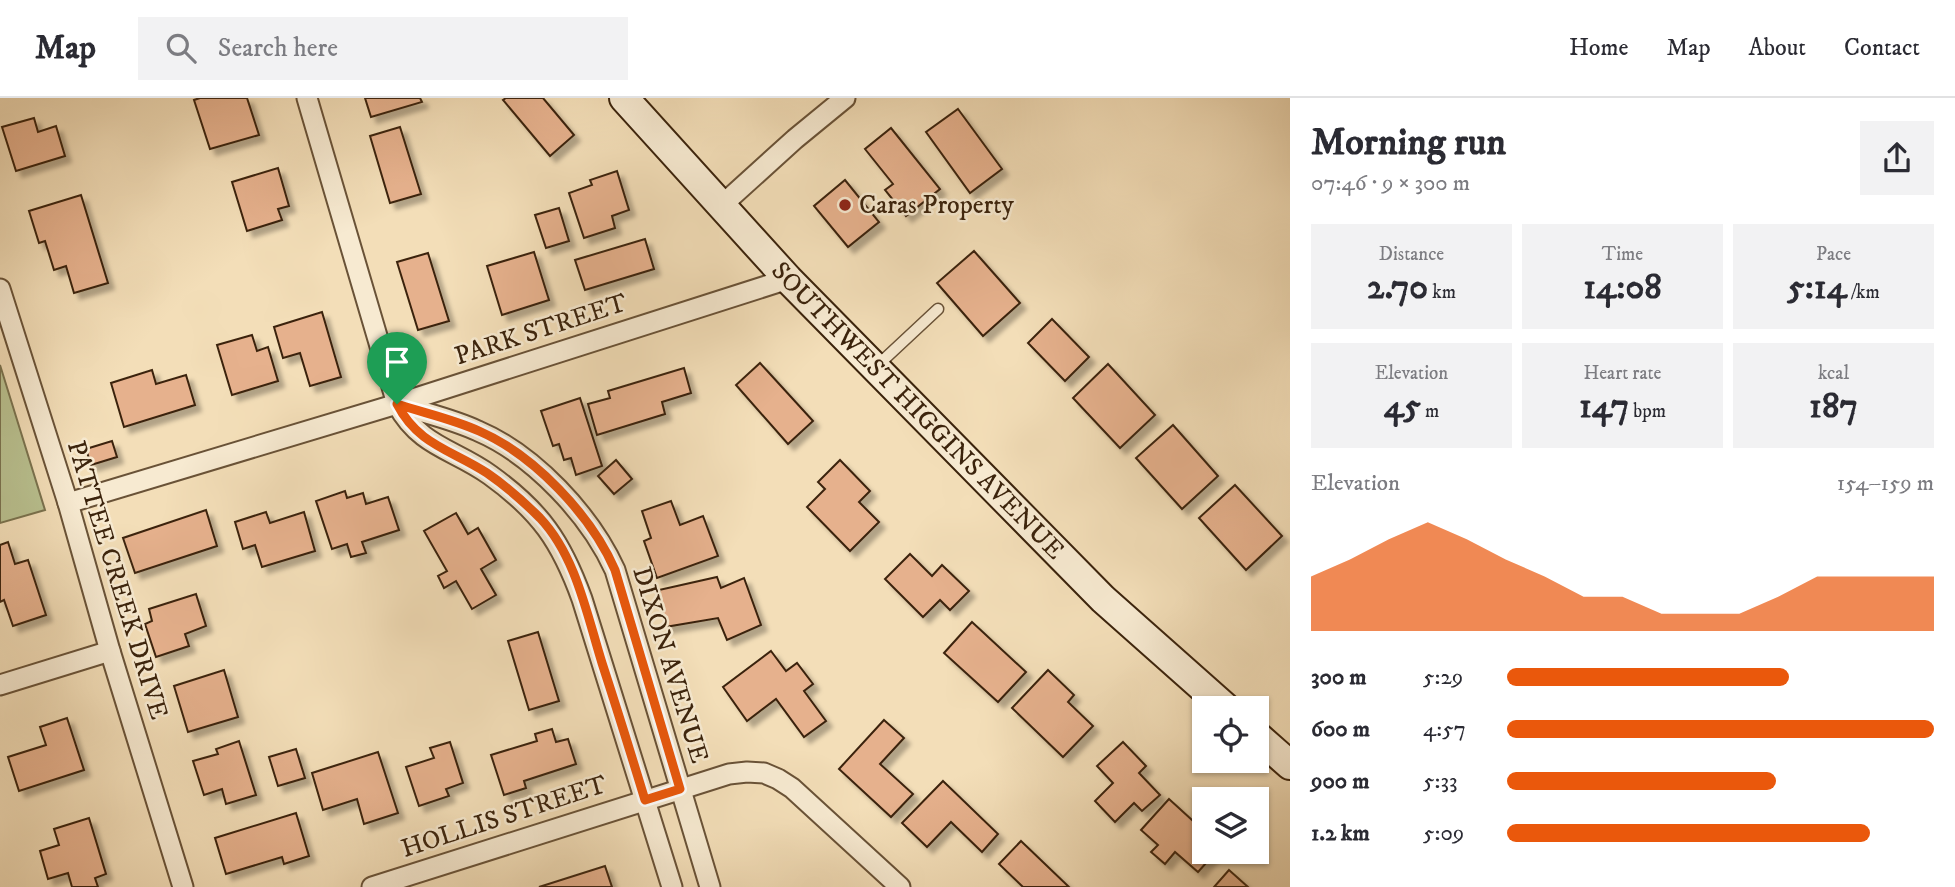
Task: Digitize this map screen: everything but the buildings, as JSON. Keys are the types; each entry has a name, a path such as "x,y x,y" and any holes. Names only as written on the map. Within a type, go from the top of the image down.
{"main road":[{"name":"SOUTHWEST HIGGINS AVENUE","path":"624,98 788,279 1103,599 1212,696"},
{"path":"1269,746 1290,765"}],"street":[{"path":"307,98 397,404 404,419 424,438 489,474 525,504 554,536 564,553 582,599 672,887"},
{"path":"721,205 794,139 845,98"},
{"name":"PARK STREET","path":"68,503 397,404 788,279"},
{"name":"PATTEE CREEK DRIVE","path":"0,289 68,503 110,651 183,887"},
{"name":"DIXON AVENUE","path":"397,404 477,430 527,460 573,506 606,550 615,570 710,887"},
{"path":"0,685 110,651"},
{"name":"HOLLIS STREET","path":"372,887 729,774 764,774 792,788 900,887"}],"lane":[{"path":"875,367 938,309"}],"green space":[{"path":"0,365 45,510 0,523"}],"place":[{"name":"Caras Property","path":"845,205"}],"route":[{"path":"397,404 477,430 504,444 527,460 591,527 615,570 680,789 645,800 582,599 564,553 554,536 525,504 489,474 437,447 414,430 404,419 397,404"}]}
